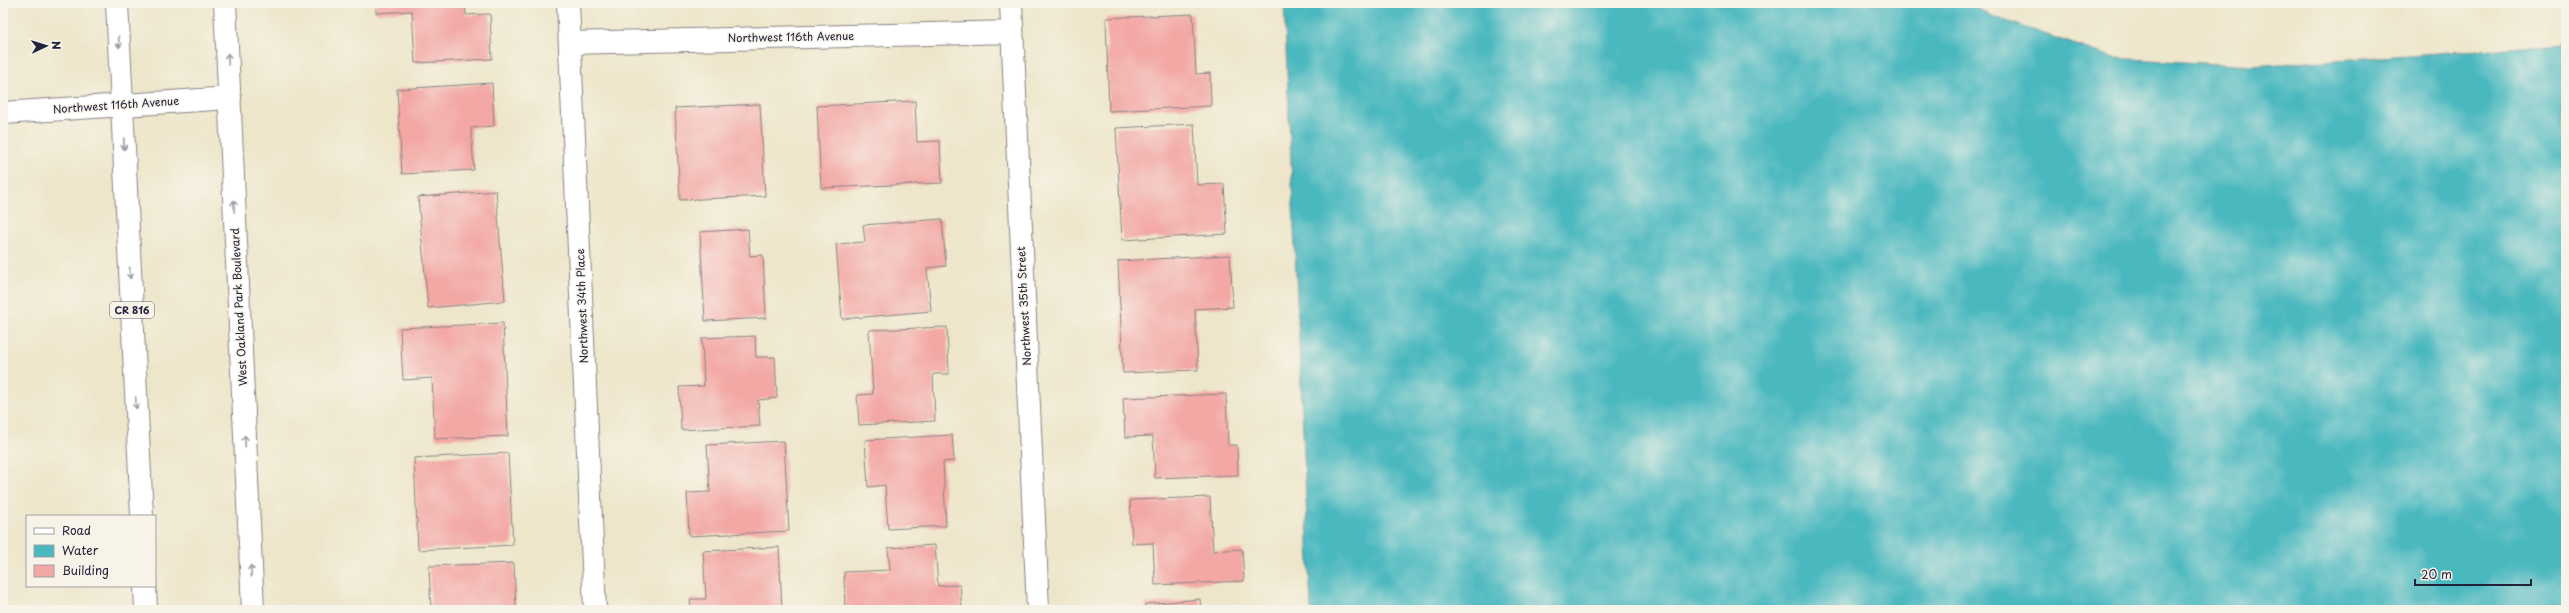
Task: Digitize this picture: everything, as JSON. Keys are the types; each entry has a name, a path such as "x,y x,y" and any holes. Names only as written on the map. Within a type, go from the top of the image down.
{"street":[{"name":"CR 816","path":"118,3 142,515"},
{"name":"West Oakland Park Boulevard","path":"225,3 253,610"},
{"name":"Northwest 34th Place","path":"568,3 595,610"},
{"name":"Northwest 35th Street","path":"1011,3 1038,610"},
{"name":"Northwest 116th Avenue","path":"570,43 1012,32"},
{"name":"Northwest 116th Avenue","path":"3,112 230,98"},
{"path":"145,587 146,610"}],"water":[{"path":"1284,3 1969,3 1989,15 2114,58 2252,66 2566,44 2566,605 2481,610 1311,610"}],"building":[{"path":"376,3 465,3 466,15 490,14 492,59 415,63 412,11 376,13"},
{"path":"1193,14 1196,74 1210,73 1211,106 1109,111 1106,18"},
{"path":"492,83 494,126 471,128 474,170 402,174 397,89"},
{"path":"915,101 917,142 940,141 942,183 821,188 817,106"},
{"path":"760,104 765,196 680,200 675,108"},
{"path":"1194,124 1197,185 1224,184 1227,234 1122,240 1116,128"},
{"path":"496,191 505,301 428,308 418,197"},
{"path":"942,219 946,266 927,268 931,311 842,319 836,244 865,242 863,225"},
{"path":"748,229 750,256 763,255 766,318 705,321 700,232"},
{"path":"1230,255 1233,307 1195,309 1198,370 1123,373 1118,261"},
{"path":"503,323 508,436 435,439 432,378 403,380 400,328"},
{"path":"947,327 949,374 933,374 935,421 859,425 857,395 873,394 869,330"},
{"path":"755,336 756,357 775,357 777,398 758,400 760,426 681,430 679,387 704,386 702,338"},
{"path":"1226,394 1228,445 1237,445 1238,475 1155,478 1153,436 1125,437 1123,398"},
{"path":"952,435 954,461 943,462 946,526 888,529 885,485 868,487 865,440"},
{"path":"784,441 789,531 689,536 687,493 710,492 707,445"},
{"path":"508,453 513,545 418,550 414,458"},
{"path":"1210,497 1213,551 1242,549 1244,581 1155,585 1153,543 1132,544 1130,500"},
{"path":"935,545 938,586 960,585 962,610 845,610 844,572 890,570 888,548"},
{"path":"779,547 782,610 691,610 690,599 706,599 703,551"},
{"path":"514,563 516,608 431,610 429,566"},
{"path":"1200,599 1201,610 1145,610 1145,604"}]}
